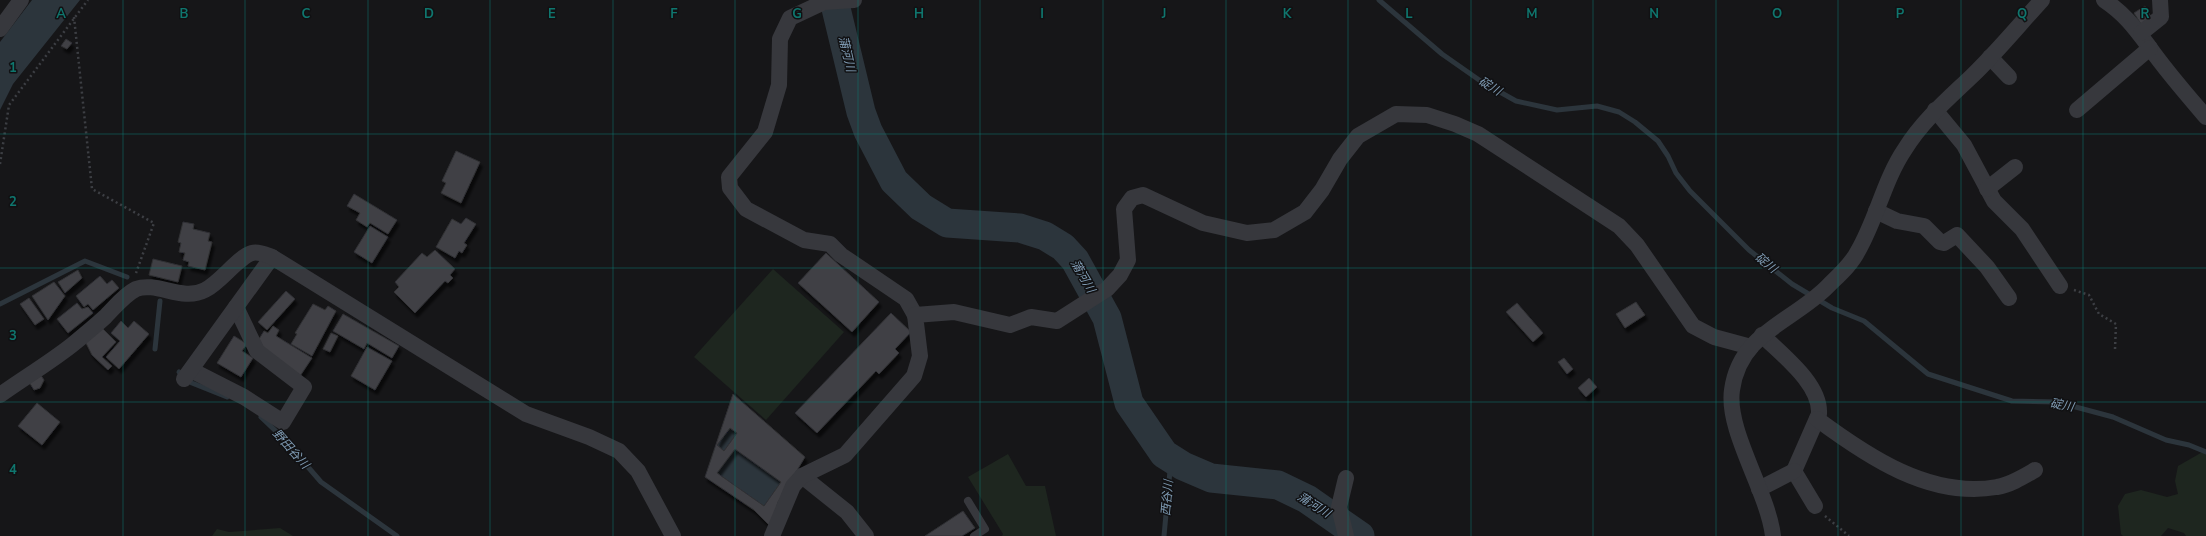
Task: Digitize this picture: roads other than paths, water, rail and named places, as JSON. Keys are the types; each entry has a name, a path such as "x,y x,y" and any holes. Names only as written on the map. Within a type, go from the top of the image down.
{"street":[{"path":"0,29 21,0"},
{"path":"772,536 793,486 802,476 845,455 914,376 920,356 915,315 906,299 841,255 830,244 804,240 746,209 730,188 729,177 765,132 779,85 780,39 790,18 824,2 851,0"},
{"path":"1773,536 1772,526 1734,420 1731,392 1736,369 1762,334 1808,303 1824,290 1858,252 1891,172 1905,148 1935,110 1990,57 2042,0"},
{"path":"2104,0 2120,10 2141,33 2150,48 2206,117"},
{"path":"2141,33 2161,17 2160,0"},
{"path":"2077,110 2150,48"},
{"path":"1990,57 2009,77"},
{"path":"1935,110 1964,145 1994,201 2022,229 2060,286"},
{"path":"915,315 954,312 1010,325 1031,317 1057,321 1108,289 1120,275 1128,260 1124,209 1132,198 1143,195 1203,223 1247,233 1274,230 1305,212 1322,190 1340,159 1358,136 1396,114 1427,115 1455,124 1478,134 1619,226 1637,245 1693,326 1714,336 1751,347"},
{"path":"1987,188 2015,168"},
{"path":"1876,211 1897,220 1924,226 1940,242 1944,243 1956,235 1987,267 2009,298"},
{"path":"0,395 71,345 103,319 129,293 138,288 147,288 189,295 202,292 216,285 244,258 252,253 260,253 272,258 526,414 589,437 619,451 638,471 673,536"},
{"path":"236,307 257,351 304,387 283,422 244,397 188,375 236,307 272,258"},
{"path":"1759,489 1794,471 1817,419 1820,404 1806,379 1762,334"},
{"path":"1817,419 1854,447 1924,482 1973,490 1998,487 2035,470"},
{"path":"1794,471 1814,506"},
{"path":"802,476 847,512 866,536"},
{"path":"1346,478 1339,507 1346,536"}],"lane":[{"path":"968,501 985,529 974,536"}],"waterway":[{"name":"蒲河川","path":"834,0 861,112 868,131 894,181 921,207 947,223 1020,228 1045,236 1063,247 1075,260 1107,318 1129,403 1164,454 1183,466 1211,478 1278,485 1307,499 1360,536"},
{"name":"碇川","path":"1379,0 1442,54 1482,82 1516,101 1557,110 1597,106 1619,112 1635,122 1658,141 1668,156 1676,173 1690,191 1749,250 1792,284 1832,308 1864,321 1928,374 2012,401 2057,402 2113,417 2166,440 2189,445 2206,452"},
{"name":"野田谷川","path":"0,304 85,261 127,277"},
{"name":"野田谷川","path":"155,349 160,301"},
{"name":"野田谷川","path":"179,372 192,383 227,397"},
{"name":"野田谷川","path":"261,417 282,437 321,482 397,536"},
{"name":"西谷川","path":"1164,536 1171,460"}]}
